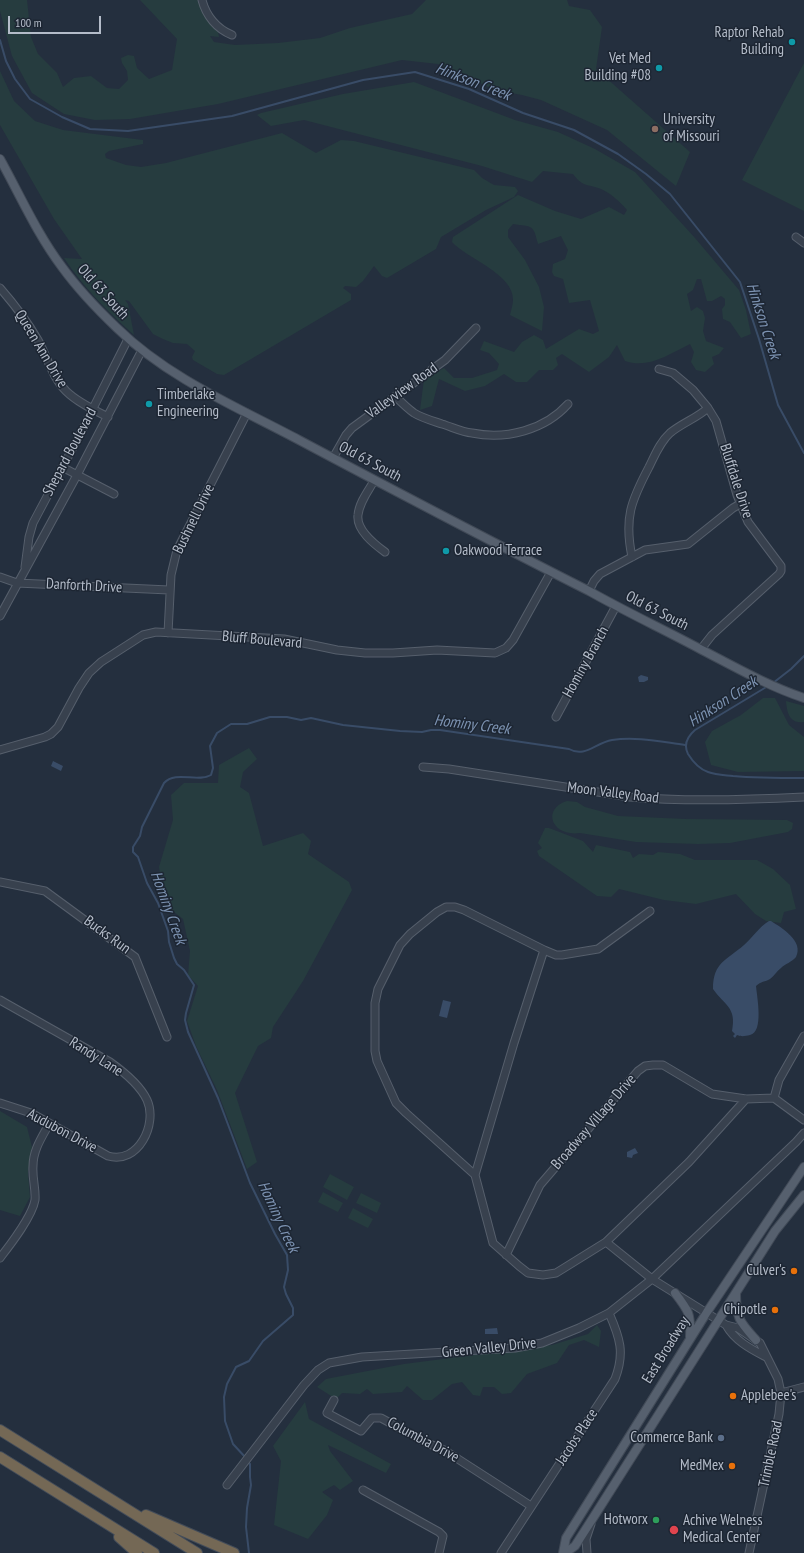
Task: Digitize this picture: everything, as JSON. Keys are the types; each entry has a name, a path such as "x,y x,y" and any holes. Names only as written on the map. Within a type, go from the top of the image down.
{"highway":[{"path":"0,1430 197,1553"},
{"path":"0,1457 154,1553"},
{"path":"123,1507 234,1553"},
{"path":"98,1518 137,1553"}],"main road":[{"name":"Old 63 South","path":"0,159 3,170 61,266 84,295 128,339 188,382 334,458 374,481 616,606 745,672 801,696"},
{"name":"East Broadway","path":"564,1553 566,1538 690,1338 804,1167"},
{"name":"East Broadway","path":"564,1553 574,1546 593,1518 775,1231 804,1194"},
{"path":"675,1293 687,1308 690,1316 690,1338"},
{"path":"736,1293 737,1314 740,1322 756,1340"}],"street":[{"path":"202,0 205,10 211,19 225,32 232,35"},
{"path":"796,237 804,243"},
{"name":"Queen Ann Drive","path":"0,288 16,306 39,341 49,365 66,391 108,417"},
{"name":"Valleyview Road","path":"334,458 343,440 352,428 445,360 476,328"},
{"name":"Shepard Boulevard","path":"25,569 29,537 33,522 128,339"},
{"name":"Shepard Boulevard","path":"0,616 17,582 37,551 142,350"},
{"name":"Bluffdale Drive","path":"659,369 673,373 693,390 708,408 716,421 721,435 740,504 752,528 780,563 781,570 775,578 707,640 701,649"},
{"path":"395,396 419,416 466,432 487,435 512,434 532,429 556,416 568,404"},
{"path":"632,557 628,525 632,501 636,490 657,450 664,440 679,426 708,408"},
{"name":"Bushnell Drive","path":"168,633 169,590 173,562 181,539 247,412"},
{"path":"62,467 114,494"},
{"path":"374,481 359,508 358,518 366,534 376,546 385,552"},
{"path":"589,591 594,581 600,574 648,548 688,544 740,504"},
{"name":"Bluff Boulevard","path":"0,750 51,734 58,727 89,673 101,662 146,634 156,632 284,639 336,650 365,653 437,650 495,653 506,648 513,640 551,572"},
{"name":"Danforth Drive","path":"0,577 17,582 169,590"},
{"name":"Hominy Branch","path":"556,717 616,606"},
{"name":"Moon Valley Road","path":"423,767 449,769 630,797 656,799 762,799 804,797"},
{"name":"Bucks Run","path":"0,882 45,891 131,952 139,963 167,1037"},
{"path":"475,1175 396,1103 377,1061 375,1051 375,1003 378,989 400,945 410,934 437,912 446,907 455,907 464,910 544,950 556,955 562,955 598,949 650,911"},
{"path":"544,950 514,1043 475,1175 493,1243 528,1273 543,1276 556,1273 606,1242 689,1162 746,1099"},
{"name":"Randy Lane","path":"0,1000 110,1062 122,1071 143,1093 148,1101 150,1110 146,1133 141,1144 134,1152 124,1158"},
{"path":"804,1036 779,1080 774,1098 804,1120"},
{"name":"Broadway Village Drive","path":"506,1255 540,1185 638,1071 645,1066 663,1065 712,1094 746,1099 774,1098"},
{"name":"Audubon Drive","path":"0,1103 27,1112 108,1156 124,1158"},
{"path":"0,1258 29,1216 33,1207 35,1200 33,1167 34,1153 49,1124"},
{"name":"Green Valley Drive","path":"228,1485 304,1385 318,1370 329,1363 362,1357 529,1346 542,1343 579,1328 609,1313 652,1279 804,1133"},
{"path":"606,1242 652,1279 707,1312"},
{"name":"Trimble Road","path":"707,1312 726,1325 738,1328 760,1343 778,1379 781,1393 779,1414 749,1553"},
{"name":"Jacobs Place","path":"501,1553 615,1379 620,1365 621,1354 617,1330 609,1313"},
{"name":"Trimble Road","path":"726,1325 732,1335 754,1351 766,1357"},
{"path":"781,1393 804,1387"},
{"name":"Columbia Drive","path":"334,1400 327,1413 361,1431 372,1418 381,1418 449,1453 531,1506"},
{"path":"363,1490 439,1532 443,1536 440,1553"},
{"path":"587,1553 586,1539 593,1518"}],"green space":[{"path":"0,0 27,0 31,37 38,54 57,73 63,87 74,78 91,76 107,88 119,89 128,80 127,71 121,58 128,55 134,56 137,68 149,79 172,70 177,39 140,0 199,0 205,15 218,32 219,37 210,36 214,42 235,45 278,43 320,38 350,28 412,14 426,0 567,0 569,6 590,10 602,27 596,69 690,152 676,186 607,130 541,100 495,90 438,64 402,60 218,104 130,119 95,120 64,114 32,93 12,56 0,11"},
{"path":"804,63 804,211 742,180"},
{"path":"0,71 14,101 35,121 63,130 143,140 143,144 109,151 105,154 106,158 126,165 141,167 166,163 282,133 316,153 341,140 354,141 474,170 482,178 494,185 515,187 518,191 514,197 486,210 441,237 436,249 387,278 382,276 374,266 363,281 356,287 345,286 343,288 351,294 351,300 224,375 217,374 193,360 192,357 195,351 187,344 173,343 153,334 129,301 125,300 128,304 134,335 97,299 64,258 82,259 54,219 0,125"},
{"path":"414,82 515,120 558,132 595,149 635,172 695,238 739,290 746,310 751,334 741,338 730,322 723,319 722,309 725,305 725,299 721,296 712,301 707,301 701,279 697,279 693,290 687,294 691,311 697,307 703,311 705,318 703,331 706,341 724,348 719,354 712,357 714,364 705,372 696,370 691,362 694,352 690,344 667,356 651,362 642,363 625,361 617,345 609,357 589,372 562,354 556,358 558,365 553,370 539,370 527,382 516,382 504,374 485,386 465,391 439,379 432,406 420,410 424,379 444,368 454,378 472,378 497,370 499,364 489,353 480,350 484,341 514,352 522,342 534,335 543,340 546,349 579,329 593,334 599,331 590,300 569,303 563,279 554,276 552,272 553,264 565,259 568,250 561,236 538,244 535,233 528,226 513,224 508,230 508,237 525,260 539,287 544,307 542,331 510,315 513,300 511,291 506,282 498,274 459,248 452,242 453,237 518,195 555,211 581,219 609,207 624,215 627,210 610,194 580,182 573,174 543,171 532,182 482,166 304,120 271,126 257,115 343,94"},
{"path":"763,698 775,698 789,725 804,737 804,771 738,772 711,765 705,742 712,731 741,715"},
{"path":"786,701 804,706 804,722 795,721 792,719 788,713"},
{"path":"249,748 257,759 243,772 240,787 249,793 263,846 303,833 311,841 308,854 349,882 352,890 303,981 273,1027 271,1038 258,1046 235,1093 257,1162 247,1169 217,1090 196,1046 187,1021 198,986 188,975 190,951 183,919 165,905 159,867 173,820 171,795 184,783 218,783 219,765"},
{"path":"567,801 577,802 585,807 618,816 686,819 787,820 793,823 792,829 788,832 730,843 698,844 636,842 562,831 553,822 552,816 554,810 559,805"},
{"path":"545,828 549,828 583,841 593,852 596,845 630,852 633,858 639,854 653,855 658,852 680,854 695,860 757,860 773,869 790,885 796,909 784,912 781,923 766,921 755,914 736,894 696,904 664,900 619,889 611,897 597,896 539,856 537,851 542,848 538,843"},
{"path":"0,1111 27,1127 32,1147 28,1173 30,1197 20,1216 0,1210"},
{"path":"330,1174 354,1187 347,1200 323,1187"},
{"path":"323,1192 343,1203 338,1212 318,1202"},
{"path":"361,1193 381,1203 377,1213 356,1203"},
{"path":"353,1208 373,1219 368,1228 348,1218"},
{"path":"597,1325 601,1331 599,1347 584,1340 569,1345 557,1363 527,1374 511,1393 502,1394 494,1387 483,1387 480,1396 473,1395 462,1382 452,1384 432,1400 423,1400 407,1386 402,1392 373,1394 367,1389 360,1394 342,1393 336,1399 317,1387 326,1379 404,1364 552,1345 588,1334"},
{"path":"305,1402 309,1419 391,1464 386,1473 328,1445 330,1451 353,1481 340,1490 334,1485 322,1492 333,1500 327,1515 308,1539 274,1525 281,1461 273,1446"}],"water":[{"path":"641,675 648,677 648,680 639,682 638,677"},
{"path":"53,761 63,766 61,771 51,766"},
{"path":"769,921 786,931 795,940 798,951 793,960 770,979 756,986 759,1014 757,1028 750,1035 737,1035 735,1038 733,1036 735,1034 732,1031 733,1017 731,1011 713,989 715,973 722,962 744,945 762,926"},
{"path":"443,1000 451,1002 447,1018 439,1016"},
{"path":"635,1148 638,1153 633,1155 632,1158 627,1157 627,1152"},
{"path":"497,1328 498,1334 485,1334 485,1329"}],"waterway":[{"name":"Hinkson Creek","path":"0,40 6,61 15,79 30,99 62,117 90,129 128,131 232,116 363,80 415,72 469,89 523,113 574,130 618,154 646,174 670,194 740,282 759,339 778,405 804,453"},
{"name":"Hinkson Creek","path":"773,683 791,669 804,656"},
{"name":"Hinkson Creek","path":"768,686 695,730 687,740 686,747 688,754 699,767 714,774 750,777 804,778"},
{"name":"Hominy Creek","path":"246,1458 233,1444 225,1421 224,1397 227,1384 236,1367 249,1361 263,1341 293,1315 293,1308 284,1287 288,1270 287,1255 250,1183 218,1098 188,1032 185,1020 194,985 174,958 169,942 168,931 158,903 147,883 138,857 133,852 133,847 140,836 142,827 164,783 174,777 199,778 211,775 213,768 210,746 217,733 231,724 247,724 270,717 287,717 301,720 311,718 343,725 400,731 422,732 440,730 569,749 580,752 612,740 621,739 649,740 685,745"},
{"name":"Hominy Creek","path":"248,1462 250,1464 251,1485 247,1508 246,1527 249,1553"}],"place":[{"name":"Raptor Rehab Building","path":"792,42"},
{"name":"Vet Med Building #08","path":"659,68"},
{"name":"University of Missouri","path":"655,129"},
{"name":"Timberlake Engineering","path":"149,404"},
{"name":"Oakwood Terrace","path":"446,551"},
{"name":"Culver's","path":"794,1271"},
{"name":"Chipotle","path":"775,1310"},
{"name":"Applebee's","path":"733,1396"},
{"name":"Commerce Bank","path":"721,1438"},
{"name":"MedMex","path":"732,1466"},
{"name":"Hotworx","path":"656,1520"},
{"name":"Achive Welness Medical Center","path":"674,1530"}]}
